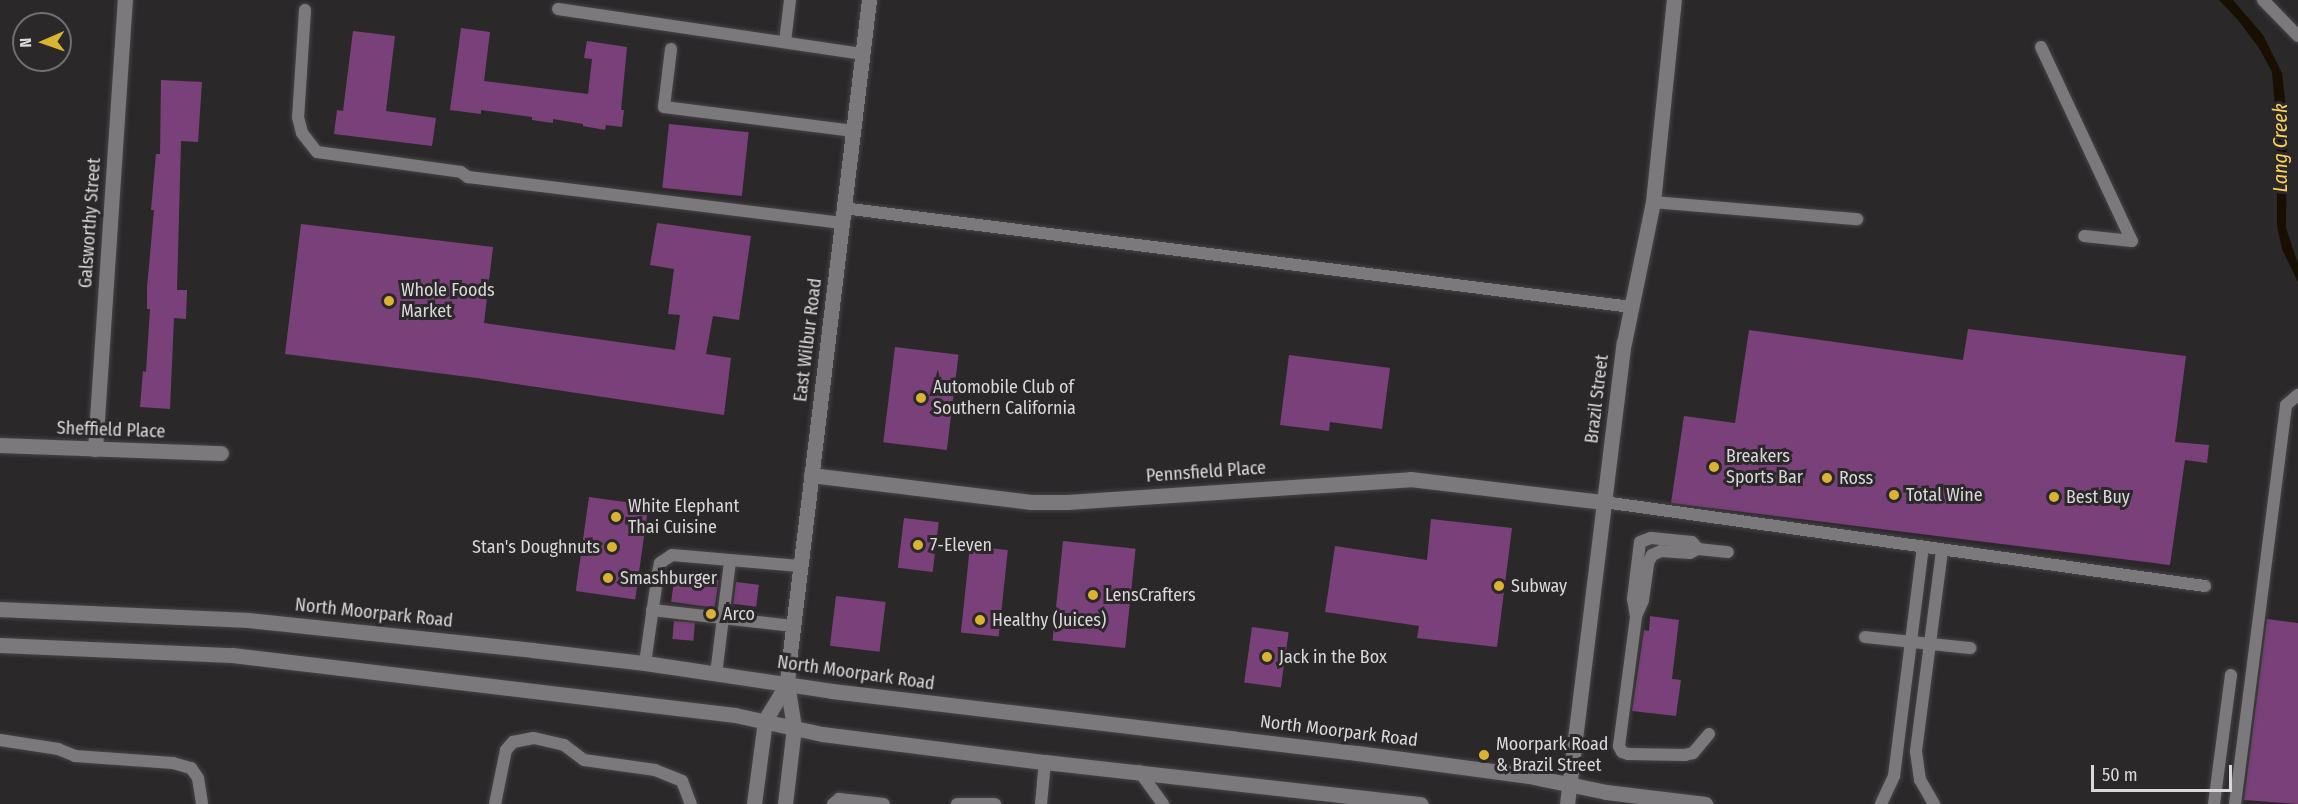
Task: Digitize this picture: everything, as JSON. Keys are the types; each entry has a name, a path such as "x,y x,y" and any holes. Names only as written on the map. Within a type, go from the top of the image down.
{"street":[{"name":"Galsworthy Street","path":"95,448 125,0"},
{"name":"East Wilbur Road","path":"787,684 869,0"},
{"name":"Brazil Street","path":"1567,804 1604,502 1631,307 1653,202 1674,0"},
{"name":"Sheffield Place","path":"0,445 221,453"},
{"name":"Pennsfield Place","path":"811,475 1030,502 1067,502 1410,479 1604,502"},
{"name":"North Moorpark Road","path":"0,609 248,620 645,663 787,684 1529,776 1570,785 1705,804"},
{"path":"0,645 232,655 494,685 765,720 822,734 1045,762 1421,804"},
{"path":"754,804 765,720 787,684"},
{"path":"785,804 794,727 787,684"}],"lane":[{"path":"785,42 790,0"},
{"path":"2263,0 2298,36"},
{"path":"558,9 862,54"},
{"path":"305,10 298,117 302,133 317,152 461,172 468,177 842,216 1631,307"},
{"path":"2041,47 2132,241 2084,236"},
{"path":"671,49 663,107 853,131"},
{"path":"1653,202 1857,219"},
{"path":"2235,804 2286,405 2298,395"},
{"path":"1604,502 2205,586"},
{"path":"1636,616 1633,599 1640,542 1651,538 1692,542 1698,549"},
{"path":"1881,804 1894,776 1923,547"},
{"path":"1709,734 1693,753 1685,755 1628,754 1622,752 1619,746 1636,616 1643,600 1648,563 1653,555 1661,551 1690,553 1698,549 1728,552"},
{"path":"1934,804 1920,780 1917,765 1942,550"},
{"path":"645,663 660,562 672,555 800,566"},
{"path":"716,674 730,561"},
{"path":"652,610 793,626"},
{"path":"1865,637 1970,648"},
{"path":"2214,804 2231,675"},
{"path":"495,804 506,750 513,742 534,738 564,746 584,760 655,770 682,781 691,804"},
{"path":"0,740 58,749 75,756 172,763 191,768 198,778 202,804"},
{"path":"1041,804 1045,762"},
{"path":"1139,771 1163,804"},
{"path":"833,804 839,799 884,804"},
{"path":"957,804 995,804"}],"water":[{"name":"Lang Creek","path":"2219,0 2233,0 2263,35 2282,73 2287,116 2286,228 2298,264 2298,282 2282,249 2277,226 2277,129 2272,72 2259,48"}],"building":[{"path":"461,28 490,32 484,81 588,94 592,59 584,58 587,41 627,47 621,110 624,110 622,127 606,125 605,130 553,119 553,123 532,120 532,117 481,110 481,114 450,110"},
{"path":"353,31 395,36 386,111 436,118 432,146 334,134 337,110 343,111"},
{"path":"161,80 202,82 198,142 181,141 177,290 187,290 186,319 174,318 170,409 140,407 143,371 146,372 150,309 147,309 147,288 154,210 151,210 156,154 160,154"},
{"path":"669,124 749,132 742,196 662,188"},
{"path":"657,223 751,236 739,320 713,316 706,354 731,358 724,415 477,378 285,354 301,224 493,247 484,323 675,350 680,315 668,314 674,269 650,265"},
{"path":"1968,329 2186,356 2175,442 2209,445 2207,463 2185,460 2170,565 1671,503 1684,416 1735,423 1749,330 1963,360"},
{"name":"Automobile Club of Southern California","path":"895,347 959,355 947,450 883,442"},
{"path":"1289,355 1390,368 1382,429 1330,422 1329,431 1280,425"},
{"path":"589,497 648,505 635,599 576,591"},
{"name":"7-Eleven","path":"904,518 939,522 933,572 898,568"},
{"path":"1431,519 1512,528 1497,647 1417,638 1419,626 1325,612 1335,546 1427,560"},
{"name":"LensCrafters","path":"1063,541 1136,549 1125,648 1053,640"},
{"path":"970,546 1008,550 999,636 961,633"},
{"path":"675,574 719,580 715,608 671,602"},
{"path":"736,582 759,585 756,607 733,604"},
{"path":"836,596 886,602 880,652 830,646"},
{"path":"1650,616 1679,620 1672,679 1681,680 1676,716 1632,711 1644,630 1649,631"},
{"path":"2267,619 2298,623 2298,804 2244,800"},
{"path":"674,621 695,623 693,641 672,639"},
{"name":"Jack in the Box","path":"1252,627 1289,632 1281,688 1244,682"}],"place":[{"name":"Whole Foods Market","path":"389,301"},
{"name":"Automobile Club of Southern California","path":"921,398"},
{"name":"Breakers Sports Bar","path":"1714,467"},
{"name":"Ross","path":"1827,478"},
{"name":"Total Wine","path":"1894,495"},
{"name":"Best Buy","path":"2054,497"},
{"name":"White Elephant Thai Cuisine","path":"616,517"},
{"name":"7-Eleven","path":"918,545"},
{"name":"Stan's Doughnuts","path":"612,547"},
{"name":"Smashburger","path":"608,578"},
{"name":"Subway","path":"1499,586"},
{"name":"LensCrafters","path":"1093,595"},
{"name":"Arco","path":"711,614"},
{"name":"Healthy (Juices)","path":"980,620"},
{"name":"Jack in the Box","path":"1267,657"},
{"name":"Moorpark Road & Brazil Street","path":"1484,755"}]}
